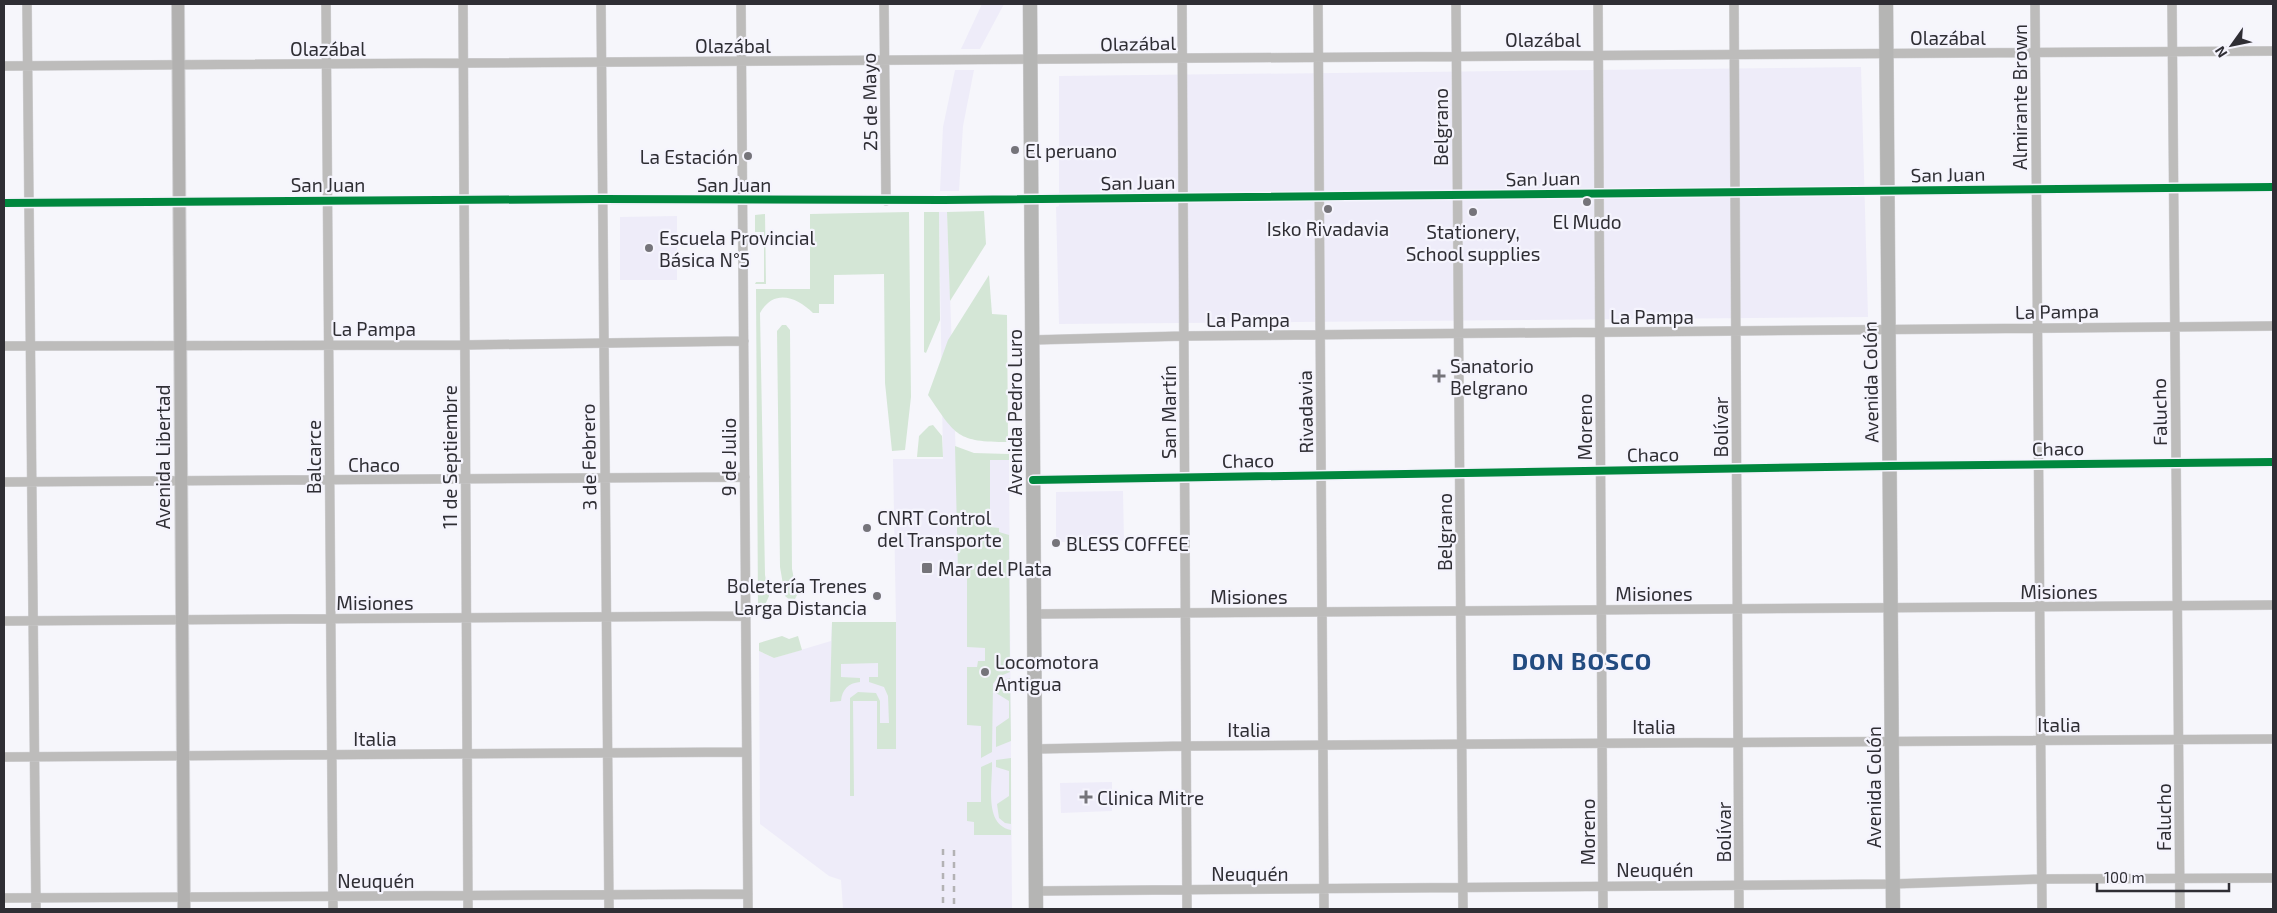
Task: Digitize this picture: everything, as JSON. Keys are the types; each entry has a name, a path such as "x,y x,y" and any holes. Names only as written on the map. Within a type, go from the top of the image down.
{"main road":[{"name":"Avenida Libertad","path":"178,4 184,903"},
{"name":"Avenida Pedro Luro","path":"1030,4 1036,909"},
{"name":"Avenida Colón","path":"1886,4 1892,909"}],"street":[{"path":"27,4 36,909"},
{"name":"Balcarce","path":"326,4 333,909"},
{"name":"11 de Septiembre","path":"463,4 468,909"},
{"name":"3 de Febrero","path":"601,4 609,909"},
{"name":"9 de Julio","path":"741,4 748,909"},
{"name":"25 de Mayo","path":"884,4 886,201"},
{"name":"San Martín","path":"1182,4 1188,909"},
{"name":"Rivadavia","path":"1318,4 1324,909"},
{"name":"Belgrano","path":"1456,4 1463,909"},
{"name":"Moreno","path":"1598,4 1603,909"},
{"name":"Bolívar","path":"1734,4 1740,909"},
{"name":"Almirante Brown","path":"2035,4 2042,909"},
{"name":"Falucho","path":"2172,4 2180,909"},
{"name":"Olazábal","path":"4,66 885,60 1030,61 1319,57 2273,51"},
{"name":"San Juan","path":"4,203 602,199 1031,200 2273,187"},
{"name":"La Pampa","path":"1032,340 1184,336 2273,326"},
{"name":"La Pampa","path":"4,346 464,345 744,341"},
{"name":"Chaco","path":"1033,480 1737,468 2273,462"},
{"name":"Chaco","path":"4,482 744,477"},
{"name":"Misiones","path":"1034,614 2273,605"},
{"name":"Misiones","path":"4,621 746,616"},
{"name":"Italia","path":"1035,750 1186,746 2273,738"},
{"name":"Italia","path":"4,757 746,752"},
{"name":"Neuquén","path":"1036,891 1892,884 2042,879 2273,878"},
{"name":"Neuquén","path":"4,898 184,903 333,896 468,897 748,894"}],"shaded area":[{"path":"982,4 1004,4 980,49 961,49"},
{"path":"1861,67 1868,317 1059,324 1056,207 1059,206 1059,76"},
{"path":"955,70 974,70 963,126 959,191 940,191 943,127"},
{"path":"939,212 947,212 956,459 1009,460 1012,909 843,909 841,880 829,876 760,824 759,651 774,658 831,641 832,622 896,622 893,459 943,459"},
{"name":"Escuela Provincial Básica N°5","path":"677,216 677,280 620,280 620,217"},
{"path":"1123,491 1124,541 1056,542 1056,492"},
{"name":"Clinica Mitre","path":"1112,782 1112,811 1061,813 1060,783"}],"green space":[{"path":"984,211 986,244 950,301 947,212"},
{"path":"909,212 911,397 905,450 892,451 885,383 884,274 834,275 834,304 819,304 819,313 813,313 793,299 779,298 772,300 760,313 765,575 769,596 765,605 758,608 756,289 810,289 810,214"},
{"path":"924,212 939,212 940,320 926,353 924,352"},
{"path":"765,214 766,284 755,284 756,282 764,282 764,232 755,232 755,215"},
{"path":"989,275 992,314 1007,315 1008,442 978,440 959,434 945,420 928,395 948,340"},
{"path":"782,325 786,325 790,330 792,569 797,595 791,601 785,596 780,567 777,331"},
{"path":"933,425 942,436 943,457 917,457 919,436 929,426"},
{"path":"955,446 974,453 1009,454 1009,460 990,460 990,527 999,528 999,532 1009,535 1010,672 998,677 993,684 992,752 981,758 981,726 967,725 967,667 977,667 978,661 985,661 985,648 967,647 967,572 958,572"},
{"path":"832,622 896,622 896,749 877,749 877,701 853,701 854,796 850,796 850,698 858,692 876,693 880,701 880,723 889,723 888,696 884,687 869,682 869,677 878,677 878,663 841,664 841,677 860,678 860,682 846,688 841,701 830,702"},
{"path":"782,636 789,639 798,636 802,650 774,658 759,651 759,643"},
{"path":"1010,678 1011,741 996,747 996,727 1009,718 1009,701 996,693 1003,680"},
{"path":"1011,758 1011,824 1005,823 999,818 997,804 1009,796 1009,771 996,767 996,760"},
{"path":"992,762 991,802 993,812 996,820 1002,827 1011,830 1011,835 974,835 974,822 967,821 967,802 981,802 981,767"}],"railway":[{"path":"943,849 943,909"},
{"path":"954,850 954,909"}],"cycle path":[{"path":"4,203 602,199 944,200 2273,187"},
{"path":"1033,480 1890,466 2273,462"}],"place":[{"name":"El peruano","path":"1015,150"},
{"name":"La Estación","path":"748,156"},
{"name":"El Mudo","path":"1587,202"},
{"name":"Isko Rivadavia","path":"1328,209"},
{"name":"Stationery, School supplies","path":"1473,212"},
{"name":"Escuela Provincial Básica N°5","path":"649,248"},
{"name":"Sanatorio Belgrano","path":"1439,376"},
{"name":"CNRT Control del Transporte","path":"867,528"},
{"name":"BLESS COFFEE","path":"1056,543"},
{"name":"Mar del Plata","path":"927,568"},
{"name":"Boletería Trenes Larga Distancia","path":"877,596"},
{"name":"Locomotora Antigua","path":"985,672"},
{"name":"Clinica Mitre","path":"1086,797"}],"district":[{"name":"DON BOSCO","path":"1582,660"}]}
